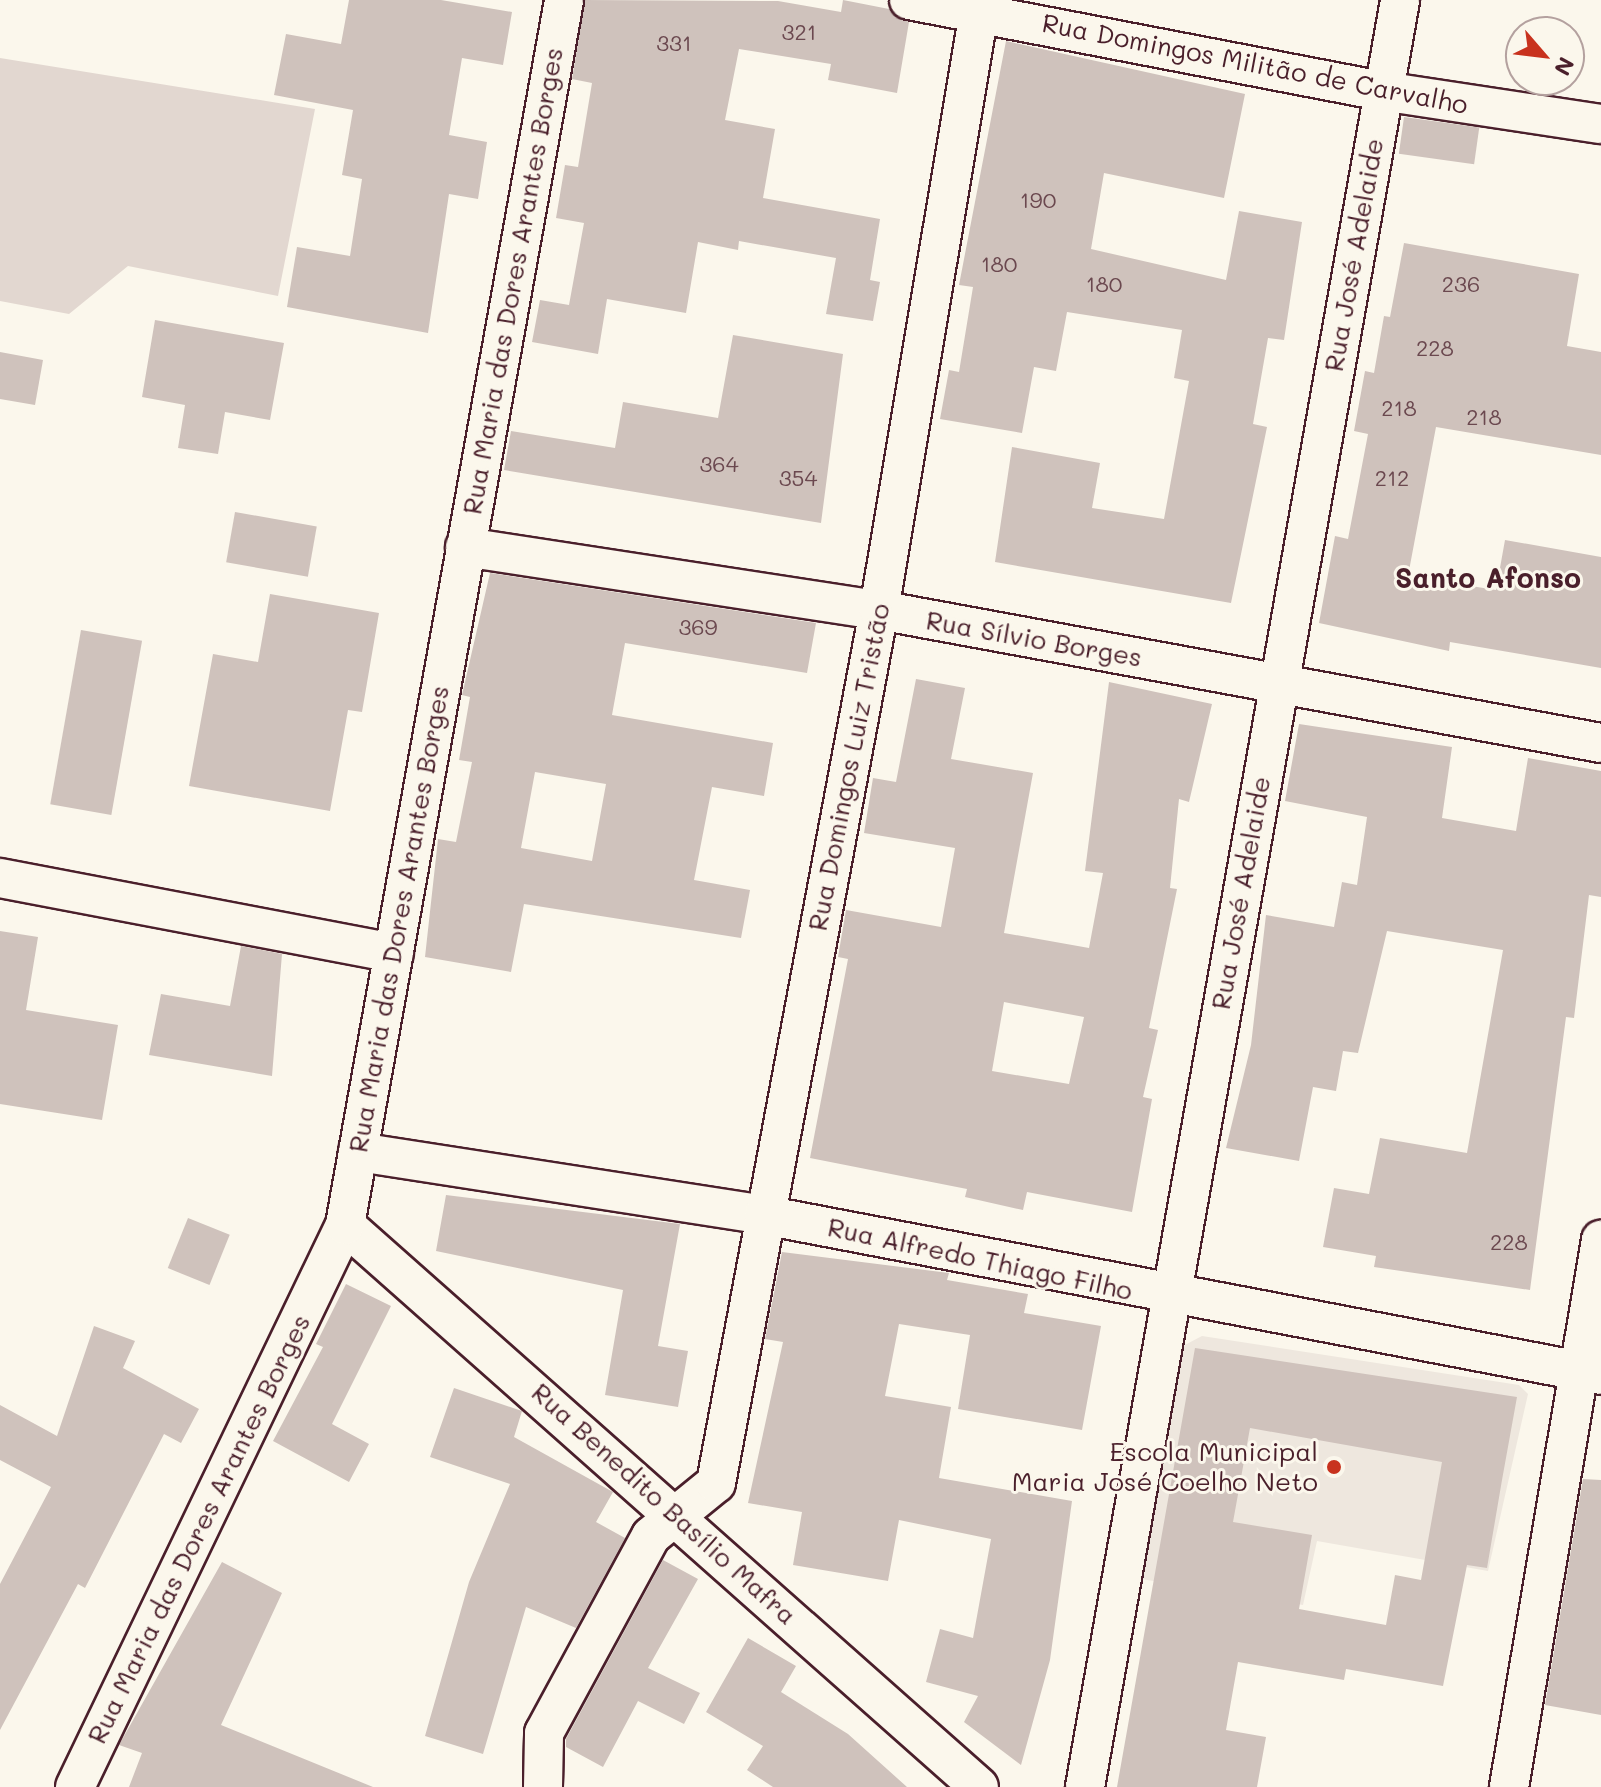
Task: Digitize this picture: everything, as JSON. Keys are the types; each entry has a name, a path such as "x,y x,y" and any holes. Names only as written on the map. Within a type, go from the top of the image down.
{"street":[{"name":"Rua Maria das Dores Arantes Borges","path":"75,1787 345,1225 564,0"},
{"name":"Rua Domingos Militão de Carvalho","path":"909,0 980,6 1382,91 1601,124"},
{"name":"Rua José Adelaide","path":"1085,1787 1168,1298 1400,0"},
{"name":"Rua Domingos Luiz Tristão","path":"543,1787 544,1733 651,1536 680,1516 716,1483 879,610 980,6"},
{"name":"Rua Sílvio Borges","path":"465,547 879,610 1601,743"},
{"path":"0,878 394,953"},
{"name":"Rua Alfredo Thiago Filho","path":"358,1152 764,1215 1168,1298 1589,1373"},
{"name":"Rua Benedito Basílio Mafra","path":"345,1225 680,1516 979,1787"},
{"path":"1509,1787 1589,1373 1601,1240"}],"shaded area":[{"path":"0,58 315,109 278,296 128,266 69,314 0,301"},
{"name":"Escola Municipal Maria José Coelho Neto","path":"1202,1336 1519,1385 1528,1394 1488,1571 1317,1541 1303,1605 1135,1578 1179,1348"}],"building":[{"path":"349,0 441,0 512,12 503,65 462,58 449,135 487,142 478,199 449,194 428,333 287,307 297,247 350,256 362,179 342,175 353,110 274,95 286,34 341,44"},
{"path":"585,0 778,1 841,12 843,0 889,9 909,22 897,93 828,80 831,64 739,49 725,120 775,129 763,198 880,219 870,280 880,282 873,321 826,314 836,258 739,241 738,250 698,242 686,313 607,299 598,354 532,342 540,300 569,305 584,223 556,218 565,165 578,167 592,83 572,79"},
{"path":"1006,41 1245,94 1224,198 1104,173 1091,249 1226,280 1239,211 1302,222 1284,340 1268,338 1253,424 1267,427 1231,603 995,562 1012,447 1100,463 1092,508 1164,519 1189,381 1174,378 1182,330 1067,312 1056,371 1034,367 1022,433 940,419 949,370 959,372 973,287 959,285"},
{"path":"1404,117 1479,128 1474,164 1399,154"},
{"path":"1404,243 1579,274 1567,346 1601,352 1601,455 1436,427 1408,576 1496,590 1505,540 1601,557 1601,668 1450,642 1449,651 1319,623 1335,536 1348,539 1368,434 1354,431 1365,371 1374,373 1384,316 1390,317"},
{"path":"155,320 284,343 270,420 225,412 218,454 178,448 185,405 142,397"},
{"path":"733,335 843,354 821,523 504,470 511,431 615,448 623,402 718,418"},
{"path":"0,352 43,360 35,405 0,399"},
{"path":"235,512 317,526 308,577 226,562"},
{"path":"490,573 816,623 807,673 625,643 612,715 773,743 764,796 712,787 694,880 750,890 741,938 524,904 511,972 425,957 438,839 456,842 472,762 459,760 470,697 462,695","holes":["535,772 606,784 592,861 521,848"]},
{"path":"270,594 379,613 362,712 348,710 330,811 189,786 213,654 258,662"},
{"path":"81,630 142,641 111,815 50,804"},
{"path":"916,679 965,688 951,759 1033,773 1004,933 1089,948 1103,873 1085,871 1109,682 1212,704 1189,802 1179,799 1170,888 1177,889 1149,1028 1158,1030 1143,1097 1152,1099 1132,1212 1027,1192 1023,1210 965,1197 967,1189 810,1158 848,959 838,957 846,910 941,927 955,848 864,833 873,778 896,782","holes":["1004,1002 1084,1017 1069,1084 992,1071"]},
{"path":"1299,724 1452,747 1442,818 1516,831 1528,758 1601,771 1601,897 1589,895 1574,1018 1566,1017 1530,1290 1374,1267 1376,1256 1323,1247 1334,1188 1369,1194 1380,1138 1467,1153 1503,950 1387,931 1358,1053 1343,1051 1336,1091 1313,1087 1299,1161 1226,1148 1251,1045 1266,915 1334,927 1342,882 1357,885 1367,817 1285,801"},
{"path":"0,931 38,937 26,1010 118,1025 102,1120 0,1104"},
{"path":"241,946 282,954 272,1076 149,1055 161,994 230,1006"},
{"path":"446,1195 680,1224 658,1346 688,1351 678,1407 605,1395 623,1290 436,1251"},
{"path":"188,1218 230,1235 209,1285 168,1268"},
{"path":"782,1252 949,1273 947,1280 1028,1294 1024,1313 1101,1326 1082,1430 958,1409 970,1335 899,1324 885,1396 951,1407 939,1478 1072,1501 1050,1660 1021,1765 964,1722 978,1696 926,1682 940,1629 973,1638 991,1539 899,1520 888,1581 793,1565 802,1512 748,1503 783,1342 765,1339"},
{"path":"346,1284 391,1306 332,1424 369,1444 349,1482 273,1441 323,1347 316,1344"},
{"path":"94,1326 135,1341 123,1368 199,1409 181,1443 164,1434 85,1588 78,1584 0,1730 0,1584 51,1487 0,1460 0,1405 57,1436"},
{"path":"1195,1348 1517,1397 1487,1568 1467,1565 1443,1686 1346,1669 1344,1680 1238,1662 1226,1730 1266,1737 1257,1787 1117,1787","holes":["1250,1428 1442,1462 1421,1580 1395,1575 1386,1625 1299,1609 1312,1535 1233,1522"]},
{"path":"454,1388 522,1411 514,1437 613,1492 596,1522 625,1538 576,1628 526,1607 483,1754 425,1736 469,1582 510,1484 430,1457"},
{"path":"1583,1479 1601,1480 1601,1715 1545,1705"},
{"path":"663,1560 698,1579 648,1668 700,1693 684,1724 638,1701 603,1767 566,1747 566,1739"},
{"path":"222,1562 282,1593 221,1725 373,1787 129,1787 142,1753 119,1745"},
{"path":"748,1638 796,1666 781,1692 848,1734 907,1787 773,1787 747,1770 763,1746 706,1712"}],"place":[{"name":"Escola Municipal Maria José Coelho Neto","path":"1334,1467"}],"district":[{"name":"Santo Afonso","path":"1488,577"}]}
